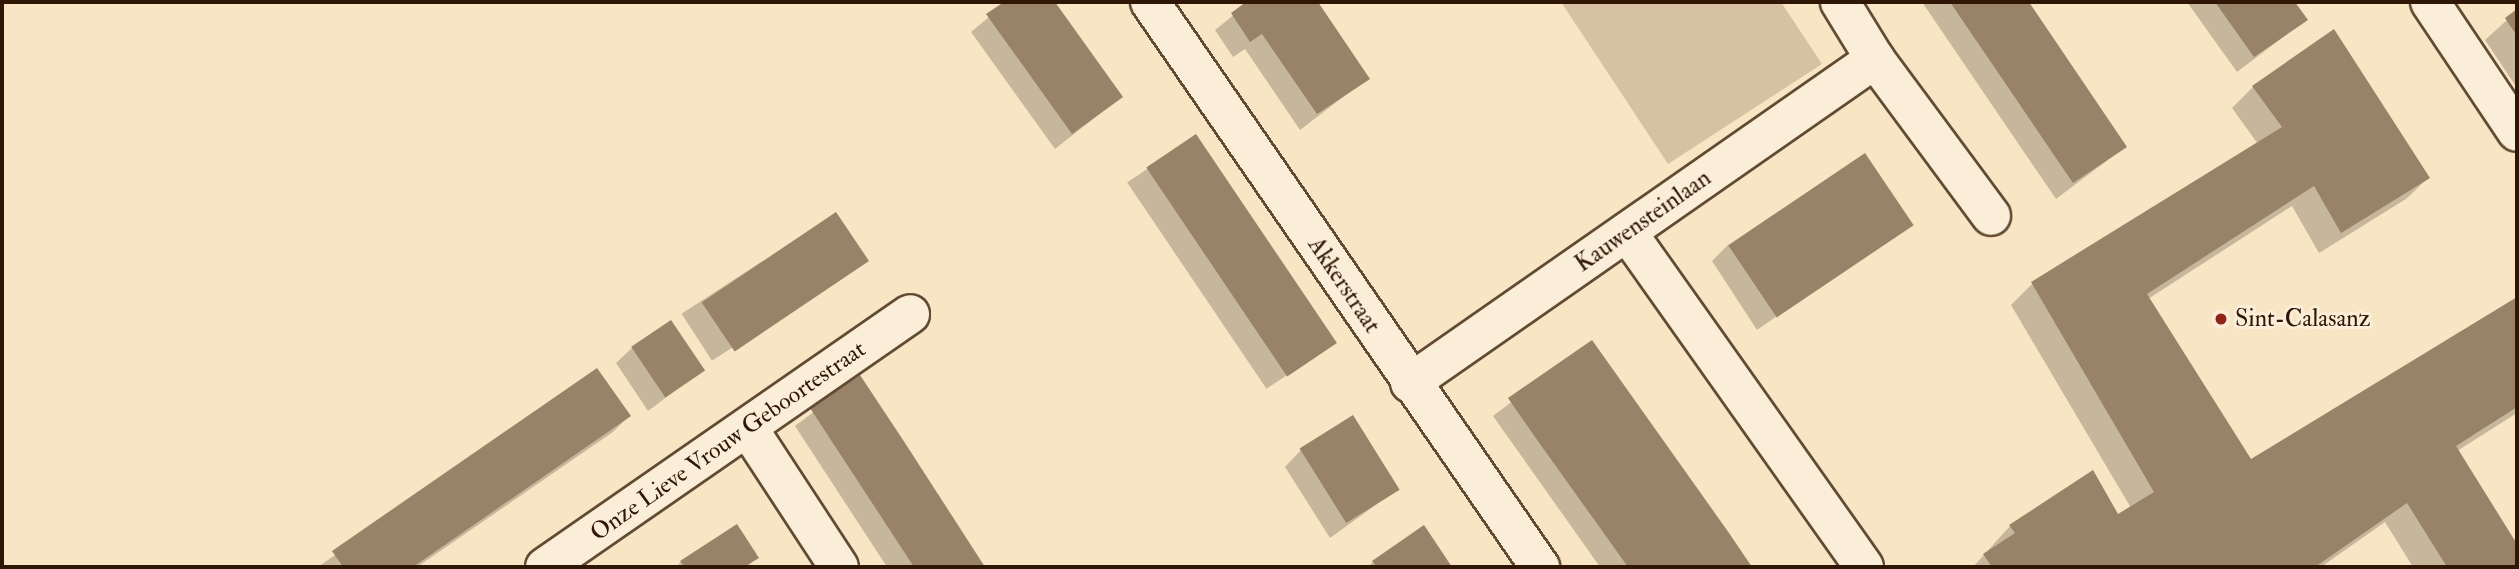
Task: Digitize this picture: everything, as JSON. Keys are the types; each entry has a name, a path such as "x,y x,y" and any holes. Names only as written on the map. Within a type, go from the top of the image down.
{"street":[{"name":"Akkerstraat","path":"1150,2 1410,383 1540,567"},
{"path":"1840,2 1875,59 1991,216"},
{"path":"2430,2 2517,132"},
{"name":"Kauwensteinlaan","path":"1410,383 1875,59"},
{"path":"1628,232 1864,567"},
{"name":"Onze Lieve Vrouw Geboortestraat","path":"545,567 910,314"},
{"path":"748,428 839,567"}],"shaded area":[{"path":"1561,2 1781,2 1822,64 1668,164"}],"building":[{"path":"1004,2 1055,2 1123,97 1072,134 986,14"},
{"path":"1246,2 1318,2 1370,79 1317,114 1262,34 1250,42 1231,13"},
{"path":"1950,2 2029,2 2127,147 2073,183"},
{"path":"2215,2 2295,2 2308,20 2254,57"},
{"path":"2517,9 2517,36 2505,18"},
{"path":"2334,29 2430,178 2341,233 2314,186 2147,294 2251,459 2517,297 2517,407 2456,446 2517,544 2517,567 2447,567 2407,503 2315,567 1992,567 1983,554 2015,533 2009,525 2093,470 2118,514 2154,492 2031,282 2282,127 2252,86"},
{"path":"1196,134 1337,343 1287,376 1146,168"},
{"path":"1865,153 1914,225 1777,317 1728,245"},
{"path":"836,212 869,261 735,352 702,303"},
{"path":"671,320 705,371 665,397 631,347"},
{"path":"1592,340 1752,567 1628,567 1535,437 1508,398"},
{"path":"597,368 631,416 413,567 343,567 332,551"},
{"path":"860,375 985,567 914,567 810,408"},
{"path":"1353,415 1400,490 1346,523 1300,448"},
{"path":"737,524 759,558 744,567 685,567 680,561"},
{"path":"1424,525 1452,567 1377,567 1372,561"}],"place":[{"name":"Sint-Calasanz","path":"2221,319"}]}
